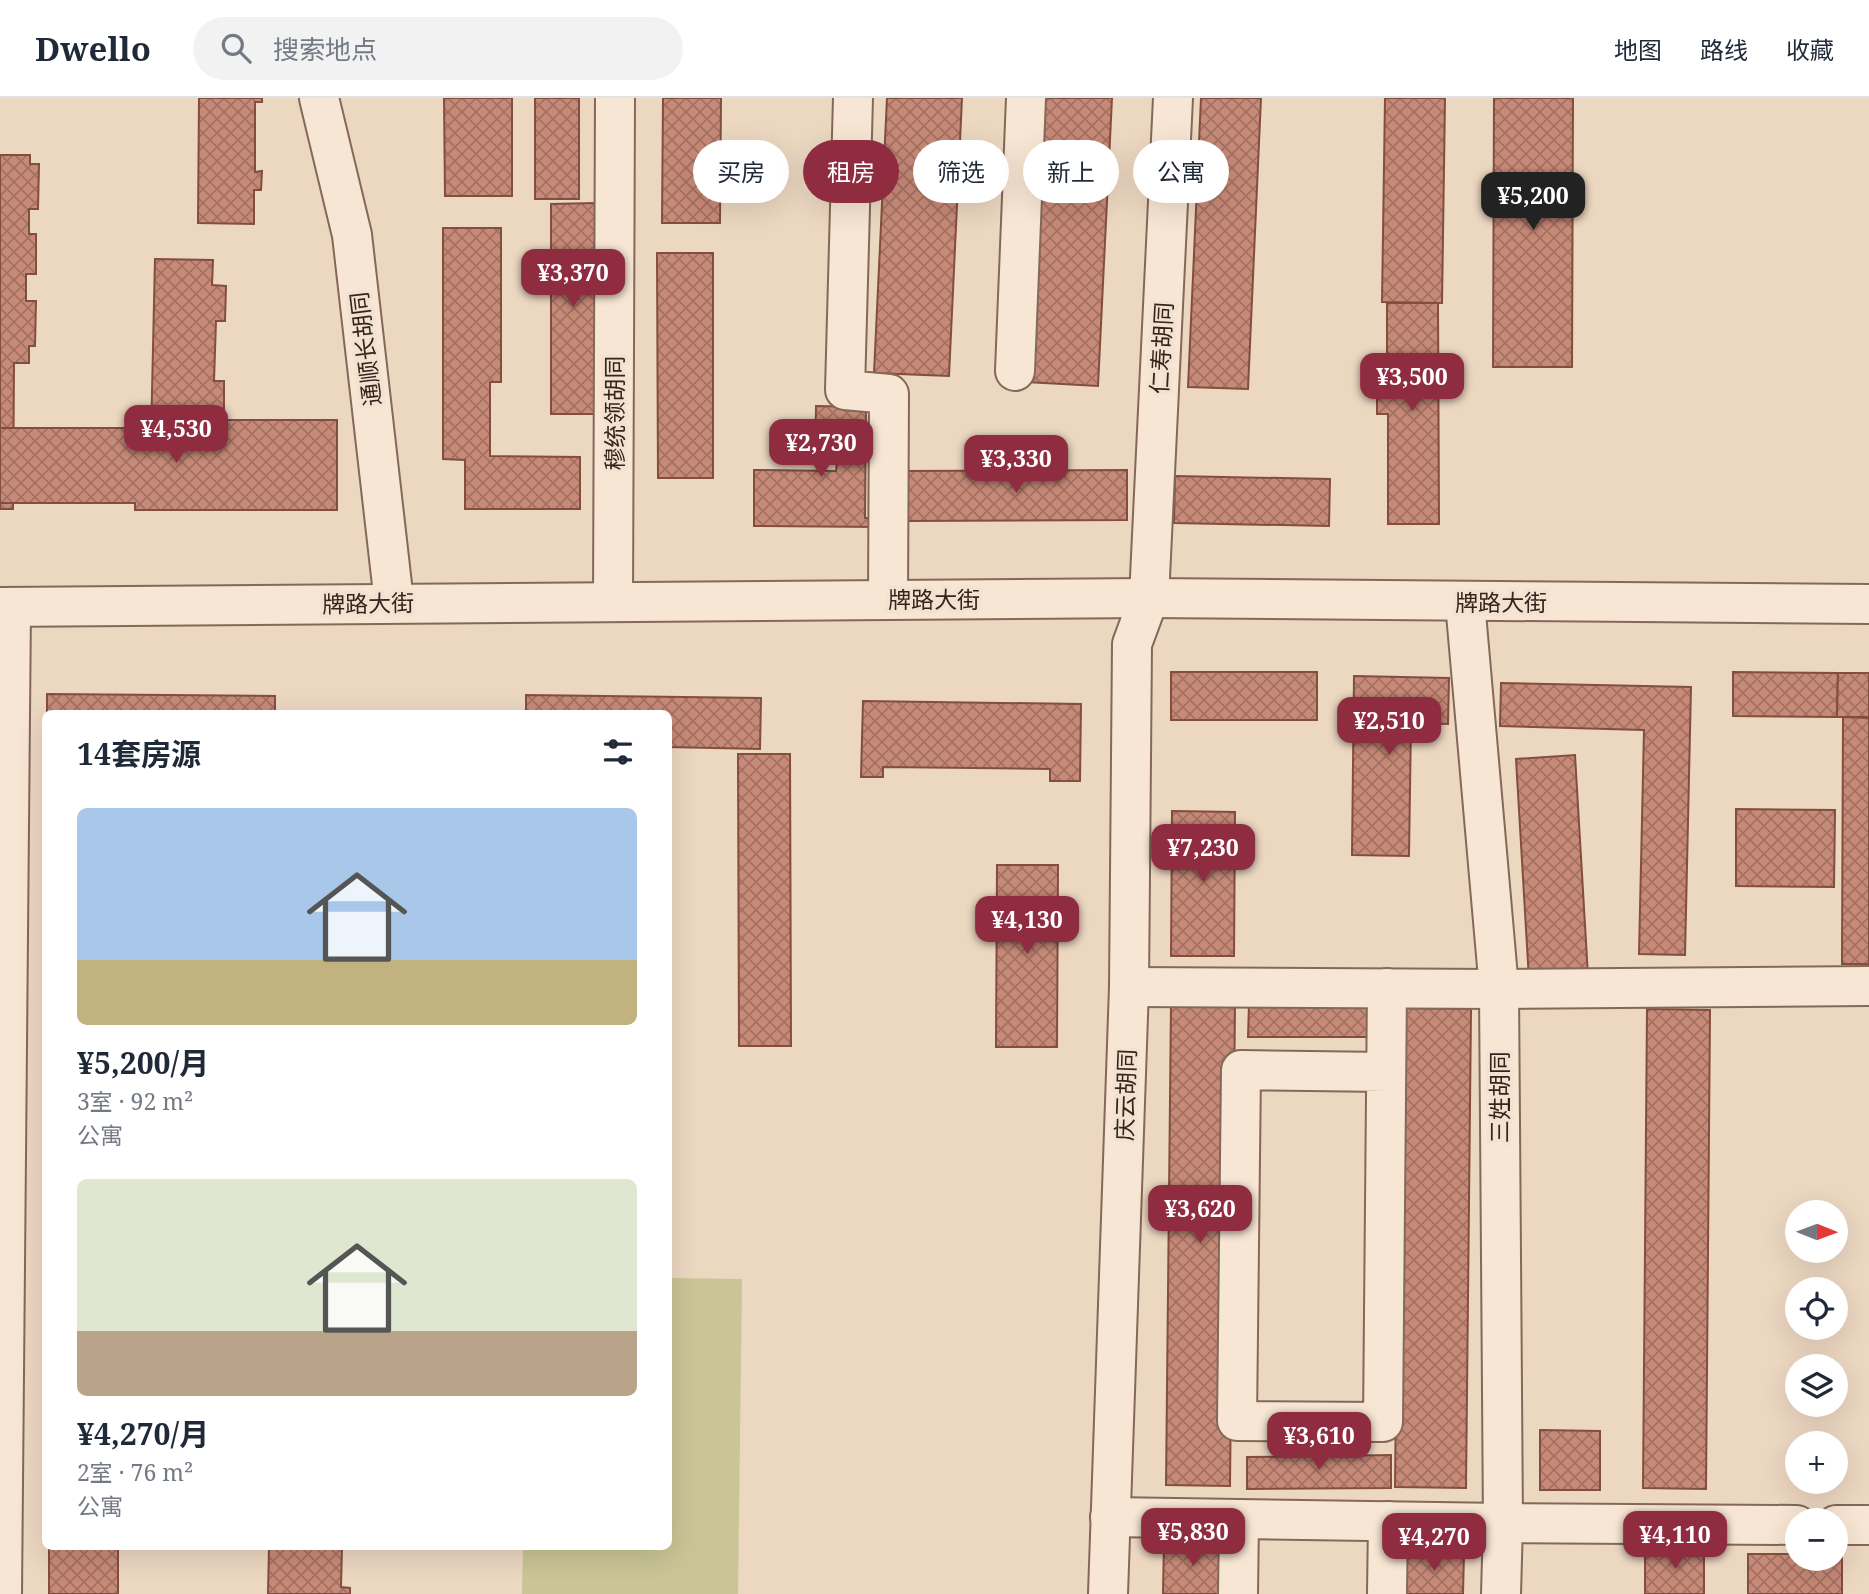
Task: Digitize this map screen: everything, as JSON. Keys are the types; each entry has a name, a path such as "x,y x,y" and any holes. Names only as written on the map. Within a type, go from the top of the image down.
{"street":[{"name":"通顺长胡同","path":"319,98 352,234 394,603"},
{"name":"穆统领胡同","path":"613,601 615,98"},
{"path":"853,98 845,390 889,394 888,600"},
{"path":"1015,370 1026,98"},
{"name":"仁寿胡同","path":"1149,598 1173,98"},
{"name":"牌路大街","path":"5,607 1149,598 1869,604"},
{"name":"庆云胡同","path":"1108,1594 1129,987 1132,644 1149,598"},
{"name":"三姓胡同","path":"1465,602 1499,989 1503,1523 1501,1594"},
{"path":"2,1594 5,607"},
{"path":"1129,987 1499,989 1869,986"},
{"path":"1386,1072 1241,1070 1237,1421 1383,1422 1387,988"},
{"path":"1110,1517 1785,1525"},
{"path":"1238,1594 1239,1519"},
{"path":"1387,1594 1388,1521"},
{"path":"1848,1525 1869,1525"}],"shaded area":[{"path":"672,1278 742,1279 738,1594 522,1594 523,1550 672,1550"}],"building":[{"path":"199,98 262,98 262,102 255,102 255,172 262,171 261,190 254,190 254,224 198,223"},
{"path":"444,98 512,98 512,196 445,196"},
{"path":"535,98 579,98 579,199 535,199"},
{"path":"663,98 721,98 721,140 693,140 693,203 720,203 720,223 662,223"},
{"path":"887,98 962,98 960,140 913,140 913,203 957,203 949,376 874,373 882,203 899,203 899,140 885,140"},
{"path":"1040,98 1112,98 1110,140 1038,140"},
{"path":"1201,98 1261,98 1248,389 1188,387 1196,203 1229,203 1229,140 1199,140"},
{"path":"1385,98 1445,98 1442,303 1382,302"},
{"path":"1494,98 1573,98 1572,367 1493,367"},
{"path":"0,155 30,155 30,164 39,164 38,209 29,209 29,234 36,234 36,274 26,274 26,301 36,301 35,346 29,346 29,363 14,363 13,509 0,509"},
{"path":"595,203 596,414 551,414 551,204"},
{"path":"1035,203 1107,203 1098,386 1026,382"},
{"path":"443,228 501,228 501,382 490,382 490,456 580,457 580,509 465,509 465,460 443,459"},
{"path":"657,253 713,253 713,478 658,478"},
{"path":"155,259 213,260 212,285 226,286 225,321 216,321 214,381 224,381 224,414 212,413 212,438 151,437"},
{"path":"1387,303 1438,303 1439,524 1388,524 1388,414 1377,414 1377,394 1387,395"},
{"path":"816,406 866,407 865,518 877,518 877,527 754,526 754,470 836,471 837,461 815,461"},
{"path":"135,420 337,420 337,510 135,510 135,503 0,503 0,428 134,428"},
{"path":"1127,470 1127,520 906,521 905,471"},
{"path":"1175,476 1330,479 1329,526 1174,523"},
{"path":"1171,672 1317,672 1317,720 1171,720"},
{"path":"1733,672 1838,673 1837,717 1733,716"},
{"path":"1838,673 1869,673 1869,717 1837,717"},
{"path":"1354,676 1449,678 1448,724 1411,723 1409,856 1352,855"},
{"path":"1501,683 1691,687 1685,955 1639,954 1644,730 1500,726"},
{"path":"47,694 275,696 275,710 47,710"},
{"path":"526,695 761,698 760,749 672,747 672,710 526,710"},
{"path":"863,701 1081,704 1080,781 1050,781 1050,769 883,767 883,777 861,777"},
{"path":"1843,717 1869,718 1869,964 1842,964"},
{"path":"738,754 790,754 791,1046 739,1046"},
{"path":"1575,755 1588,976 1529,980 1516,759"},
{"path":"1736,809 1835,810 1834,887 1736,886"},
{"path":"1172,811 1235,812 1234,956 1171,956"},
{"path":"997,865 1058,865 1057,1047 996,1047"},
{"path":"1171,1004 1235,1005 1230,1486 1166,1485"},
{"path":"1249,1004 1370,1004 1369,1037 1248,1037"},
{"path":"1400,1008 1471,1009 1466,1488 1395,1487"},
{"path":"1647,1009 1710,1010 1706,1489 1643,1488"},
{"path":"1540,1430 1600,1431 1600,1490 1540,1490"},
{"path":"1391,1455 1391,1488 1247,1489 1247,1457"},
{"path":"1164,1541 1223,1542 1223,1594 1163,1594"},
{"path":"1645,1548 1704,1548 1704,1594 1645,1594"},
{"path":"49,1550 118,1550 118,1594 49,1594"},
{"path":"269,1550 342,1550 341,1587 350,1588 350,1594 268,1594"},
{"path":"1404,1553 1464,1553 1463,1594 1404,1594"},
{"path":"1748,1554 1785,1554 1785,1571 1842,1571 1842,1594 1748,1594"}]}
